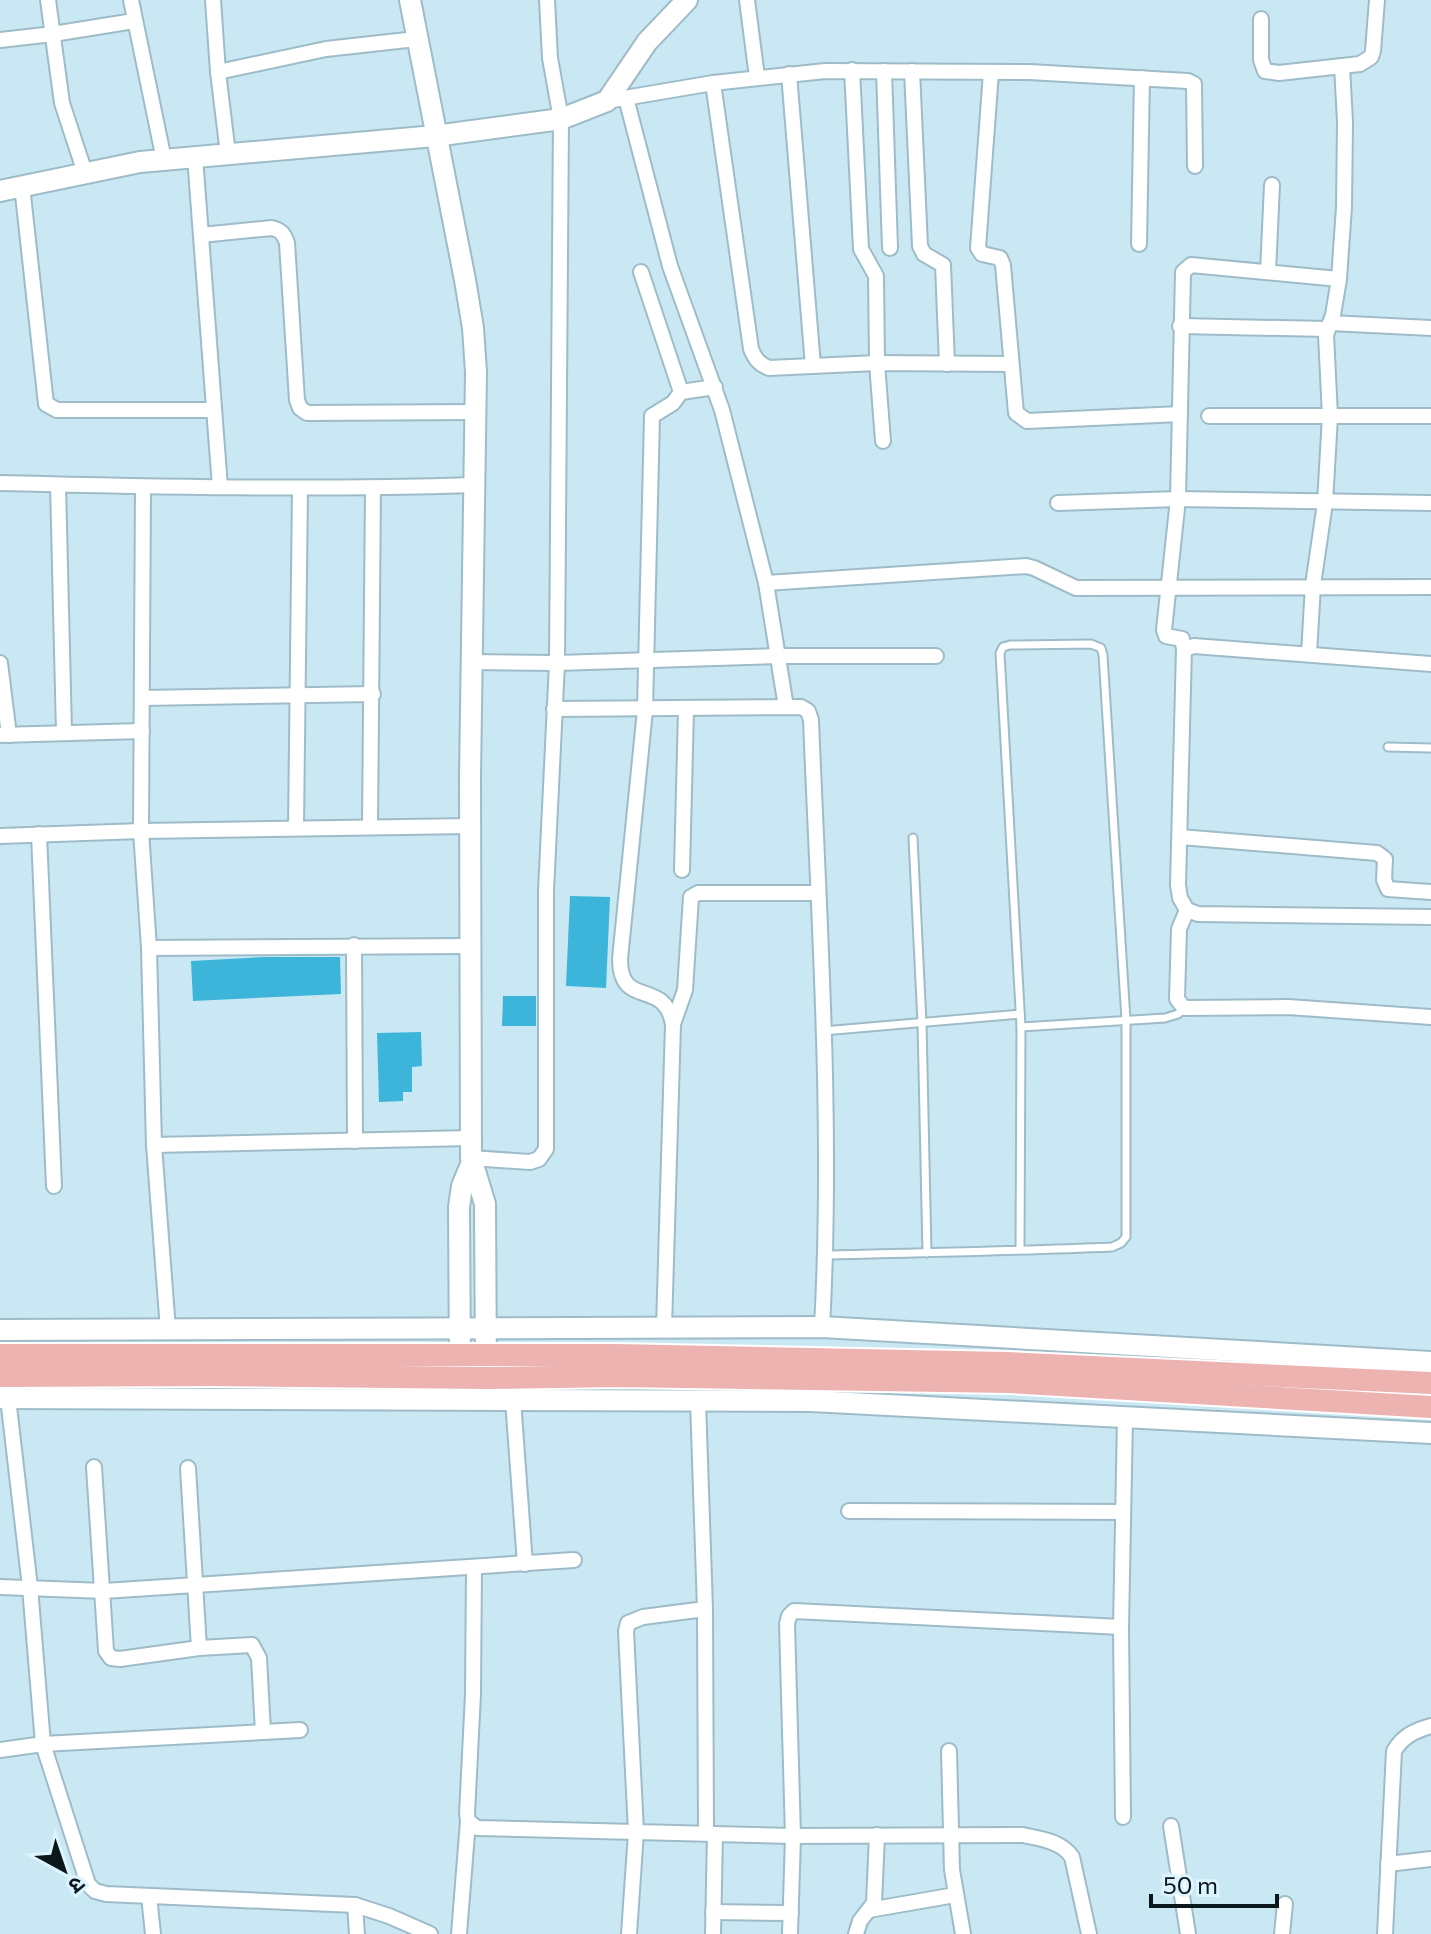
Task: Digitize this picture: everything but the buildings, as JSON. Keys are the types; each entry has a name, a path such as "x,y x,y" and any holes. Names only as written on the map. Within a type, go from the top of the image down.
{"main road":[{"path":"410,0 473,328 471,1152 460,1197 459,1377"},
{"path":"0,191 164,160 435,136 561,119 616,100 647,42 687,0"},
{"path":"471,1152 485,1204 486,1378"},
{"path":"0,1330 822,1327 1431,1362"},
{"path":"0,1355 486,1378 619,1376 1010,1382 1431,1407"},
{"path":"0,1376 486,1378 631,1355 1006,1363 1431,1383"},
{"path":"4,1398 459,1377"},
{"path":"486,1378 513,1400 811,1401 1431,1433"}],"street":[{"path":"48,0 62,103 85,173"},
{"path":"131,0 164,160"},
{"path":"213,0 228,154"},
{"path":"154,1145 355,1141 471,1152 530,1162 539,1159 546,1149 546,891 557,663 561,119 550,58 547,0"},
{"path":"747,0 757,77"},
{"path":"1261,19 1261,60 1265,71 1279,73 1360,64 1371,57 1377,0"},
{"path":"0,40 134,21"},
{"path":"218,72 326,49 416,39"},
{"path":"1309,654 1313,585 1325,503 1330,416 1328,326 1339,279 1345,136 1342,66"},
{"path":"852,70 861,249 876,276 877,363 883,441"},
{"path":"786,707 766,583 715,387 670,266 616,100 757,77 852,70 991,72 1188,81 1194,84 1195,166"},
{"path":"884,71 890,248"},
{"path":"912,71 920,246 924,254 943,265 947,364"},
{"path":"991,72 978,248 982,254 1000,258 1003,265 1016,413 1027,421 1180,414"},
{"path":"789,74 813,366"},
{"path":"1139,244 1142,78"},
{"path":"713,83 751,349 761,365 769,368 877,363 1011,364"},
{"path":"195,157 220,487"},
{"path":"1268,272 1272,185"},
{"path":"22,186 46,404 57,410 214,410"},
{"path":"201,235 272,228 284,236 287,243 297,400 300,408 307,413 475,412"},
{"path":"1339,279 1186,266 1183,272 1178,499 1164,634 1182,639 1184,649 1178,885 1180,898 1187,910 1198,914 1431,917"},
{"path":"641,272 681,392"},
{"path":"1180,326 1431,328"},
{"path":"664,1328 673,1024 664,1001 634,990 620,976 648,660 652,416 673,403 681,392 715,387"},
{"path":"1209,416 1431,416"},
{"path":"0,483 300,488 474,485"},
{"path":"58,485 64,732"},
{"path":"143,487 141,831 149,948 154,1145 168,1330"},
{"path":"296,828 300,488"},
{"path":"370,826 373,488"},
{"path":"1058,503 1178,499 1431,503"},
{"path":"766,583 1026,566 1076,588 1431,587"},
{"path":"1184,649 1194,646 1431,664"},
{"path":"471,662 936,656"},
{"path":"0,663 4,735 142,731"},
{"path":"143,698 373,694"},
{"path":"554,709 801,707 808,711 811,720 823,1031 826,1255 822,1327"},
{"path":"682,870 686,710"},
{"path":"0,836 470,826"},
{"path":"39,834 54,1186"},
{"path":"1180,837 1377,853 1385,859 1384,880 1388,889 1431,892"},
{"path":"673,1024 685,990 691,897 698,893 818,893"},
{"path":"1187,910 1179,929 1177,999 1184,1008 1288,1007 1431,1017"},
{"path":"354,945 355,1141"},
{"path":"149,948 471,946"},
{"path":"4,1398 30,1587 43,1744 88,1884 95,1891 106,1894 355,1905 430,1934"},
{"path":"513,1400 525,1564"},
{"path":"698,1401 713,1934"},
{"path":"1123,1817 1121,1627 1125,1418"},
{"path":"94,1467 104,1591 104,1640 111,1658 252,1645 259,1658 263,1732"},
{"path":"188,1468 199,1648"},
{"path":"849,1511 1123,1512"},
{"path":"0,1587 104,1591 574,1560"},
{"path":"459,1934 468,1821 474,1567"},
{"path":"629,1934 636,1832 626,1631 628,1623 643,1617 705,1609"},
{"path":"790,1934 793,1836 787,1624 794,1611 1121,1627"},
{"path":"1385,1934 1394,1751 1400,1740 1413,1731 1431,1726"},
{"path":"0,1750 43,1744 300,1730"},
{"path":"949,1751 955,1895 963,1934"},
{"path":"468,1821 477,1828 710,1834 1023,1835 1067,1849 1072,1857 1089,1934"},
{"path":"1171,1826 1188,1934"},
{"path":"856,1934 860,1921 874,1903 877,1835"},
{"path":"1388,1864 1431,1859"},
{"path":"869,1910 955,1895"},
{"path":"149,1896 153,1934"},
{"path":"1282,1934 1285,1904"},
{"path":"355,1905 357,1934"},
{"path":"713,1912 791,1913"}],"lane":[{"path":"826,1255 927,1253 1020,1250 1112,1247 1126,1237 1126,1020 1103,655 1101,648 1091,644 1010,645 1003,647 1000,653 1021,1027 1020,1250"},
{"path":"1388,747 1431,748"},
{"path":"913,838 922,1023 927,1253"},
{"path":"1021,1027 1165,1018 1184,1008"},
{"path":"823,1031 1020,1014"}]}
